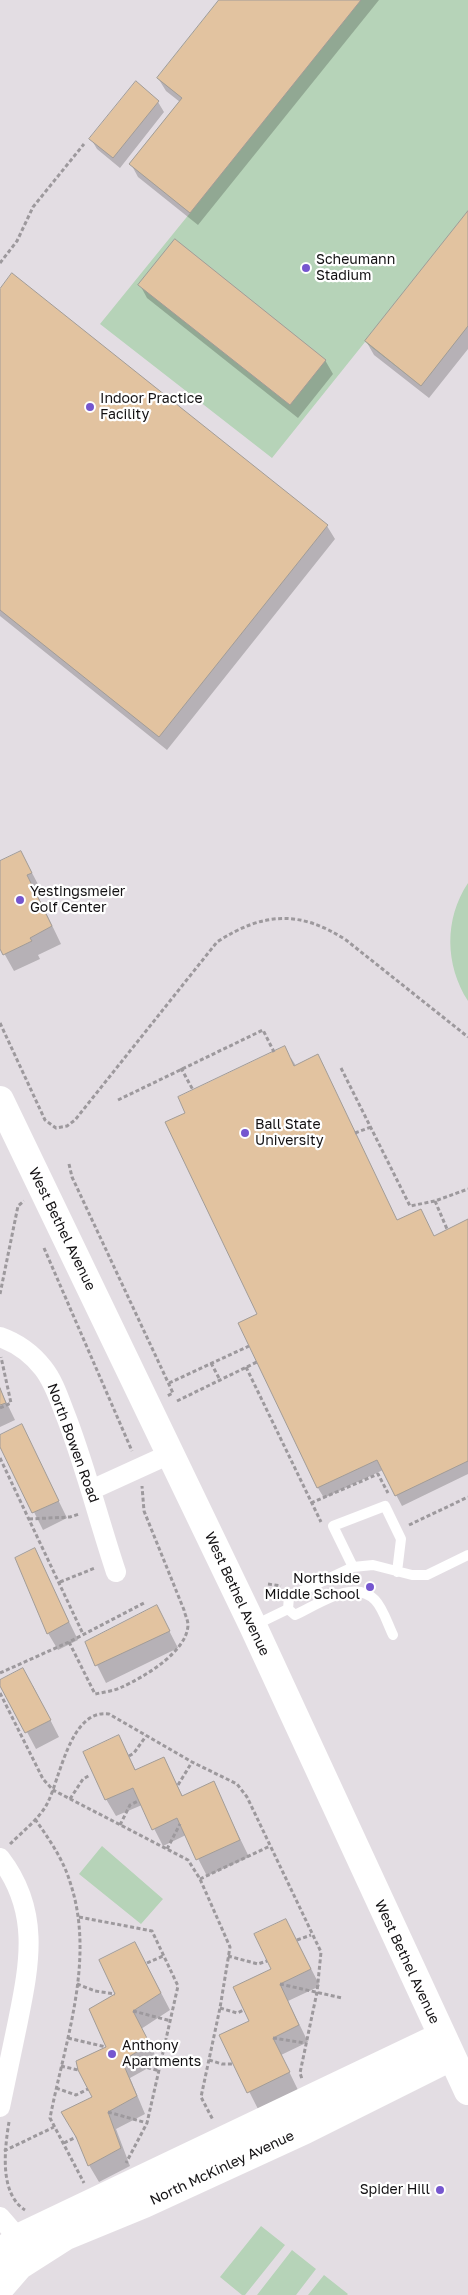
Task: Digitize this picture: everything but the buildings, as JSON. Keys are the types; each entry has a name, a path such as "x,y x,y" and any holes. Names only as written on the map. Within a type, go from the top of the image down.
{"main road":[{"name":"West Bethel Avenue","path":"0,1100 253,1626 468,2091"},
{"name":"North McKinley Avenue","path":"0,2288 19,2266 18,2249 446,2046"}],"street":[{"name":"North Bowen Road","path":"0,1337 11,1341 23,1349 50,1378 77,1445 114,1566"},
{"path":"94,1500 139,1468 170,1454"},
{"path":"3,1852 24,1901 29,1943 26,1980 5,2114"},
{"path":"0,2217 18,2249"}],"lane":[{"path":"353,1567 333,1526 385,1506 401,1539 397,1572"},
{"path":"288,1609 288,1597 353,1567 373,1565 412,1575 426,1575 468,1554"},
{"path":"288,1609 295,1614 350,1591 364,1592 376,1601 393,1635"},
{"path":"253,1626 288,1609"}],"path":[{"path":"0,263 17,241 33,207 84,144"},
{"path":"0,1023 45,1120 56,1128 67,1126 75,1120 217,942 247,925 272,919 298,919 324,926 346,940 468,1037"},
{"path":"118,1100 263,1030 274,1052"},
{"path":"181,1068 193,1090"},
{"path":"342,1068 410,1206 435,1201 468,1189"},
{"path":"355,1133 370,1126"},
{"path":"68,1164 72,1177 174,1393"},
{"path":"0,1294 18,1206 24,1201 28,1210"},
{"path":"435,1201 447,1229"},
{"path":"43,1246 139,1468 144,1511 188,1624 186,1635 177,1650 168,1658 121,1688 96,1694 69,1642"},
{"path":"169,1383 249,1346"},
{"path":"0,1351 11,1403 0,1408"},
{"path":"177,1401 257,1362"},
{"path":"212,1363 220,1380"},
{"path":"246,1367 323,1526"},
{"path":"0,1458 84,1634"},
{"path":"29,1518 70,1517 94,1500"},
{"path":"60,1582 114,1566"},
{"path":"268,1584 281,1586 289,1582"},
{"path":"0,1673 69,1642 144,1603"},
{"path":"0,1693 42,1779 53,1790 188,1860 200,1879 230,1947 220,2008 201,2097 216,2126"},
{"path":"0,1707 6,1705"},
{"path":"3,1852 47,1804 70,1740 77,1729 102,1713 109,1714 192,1762 237,1784 243,1789 320,1952 316,1992 300,2073 303,2081"},
{"path":"129,1756 134,1753 146,1736"},
{"path":"178,1785 192,1762"},
{"path":"70,1799 82,1779 90,1775"},
{"path":"120,1825 130,1805 138,1801"},
{"path":"35,1818 60,1858 70,1881 78,1917 80,1958 78,1984 50,2118 86,2188"},
{"path":"167,1849 180,1824"},
{"path":"200,1879 270,1846"},
{"path":"78,1917 152,1930 162,1956 178,1986 160,2071 146,2123 127,2158 126,2166 134,2163"},
{"path":"297,1940 311,1935"},
{"path":"147,1964 162,1956"},
{"path":"228,1956 258,1964 266,1961"},
{"path":"78,1984 96,1991 116,1994"},
{"path":"280,1984 342,1998"},
{"path":"220,2008 237,2013 244,2010"},
{"path":"132,2011 171,2021"},
{"path":"68,2038 106,2047"},
{"path":"273,2038 305,2043"},
{"path":"209,2060 222,2064 233,2064"},
{"path":"122,2061 160,2071"},
{"path":"60,2066 78,2070"},
{"path":"56,2088 76,2095 88,2089"},
{"path":"108,2112 146,2123"},
{"path":"1,2177 5,2114"},
{"path":"4,2151 54,2127"},
{"path":"64,2143 76,2137"},
{"path":"6,2196 23,2210 30,2209"}],"green space":[{"name":"Scheumann Stadium","path":"219,0 468,0 468,326 421,386 365,342 272,458 100,324 190,213 129,164 182,98 157,78"},
{"path":"468,883 468,1001 460,987 455,972 450,942 455,912 460,897"},
{"path":"102,1846 163,1899 141,1924 79,1874"},
{"path":"261,2226 285,2245 245,2295 242,2295 220,2277"},
{"path":"292,2250 316,2269 296,2295 257,2295"},
{"path":"324,2275 348,2294 308,2295"}],"place":[{"name":"Scheumann Stadium","path":"306,268"},
{"name":"Indoor Practice Facility","path":"90,407"},
{"name":"Yestingsmeier Golf Center","path":"20,900"},
{"name":"Ball State University","path":"245,1133"},
{"name":"Northside Middle School","path":"370,1587"},
{"name":"Anthony Apartments","path":"112,2054"},
{"name":"Spider Hill","path":"440,2190"}]}
